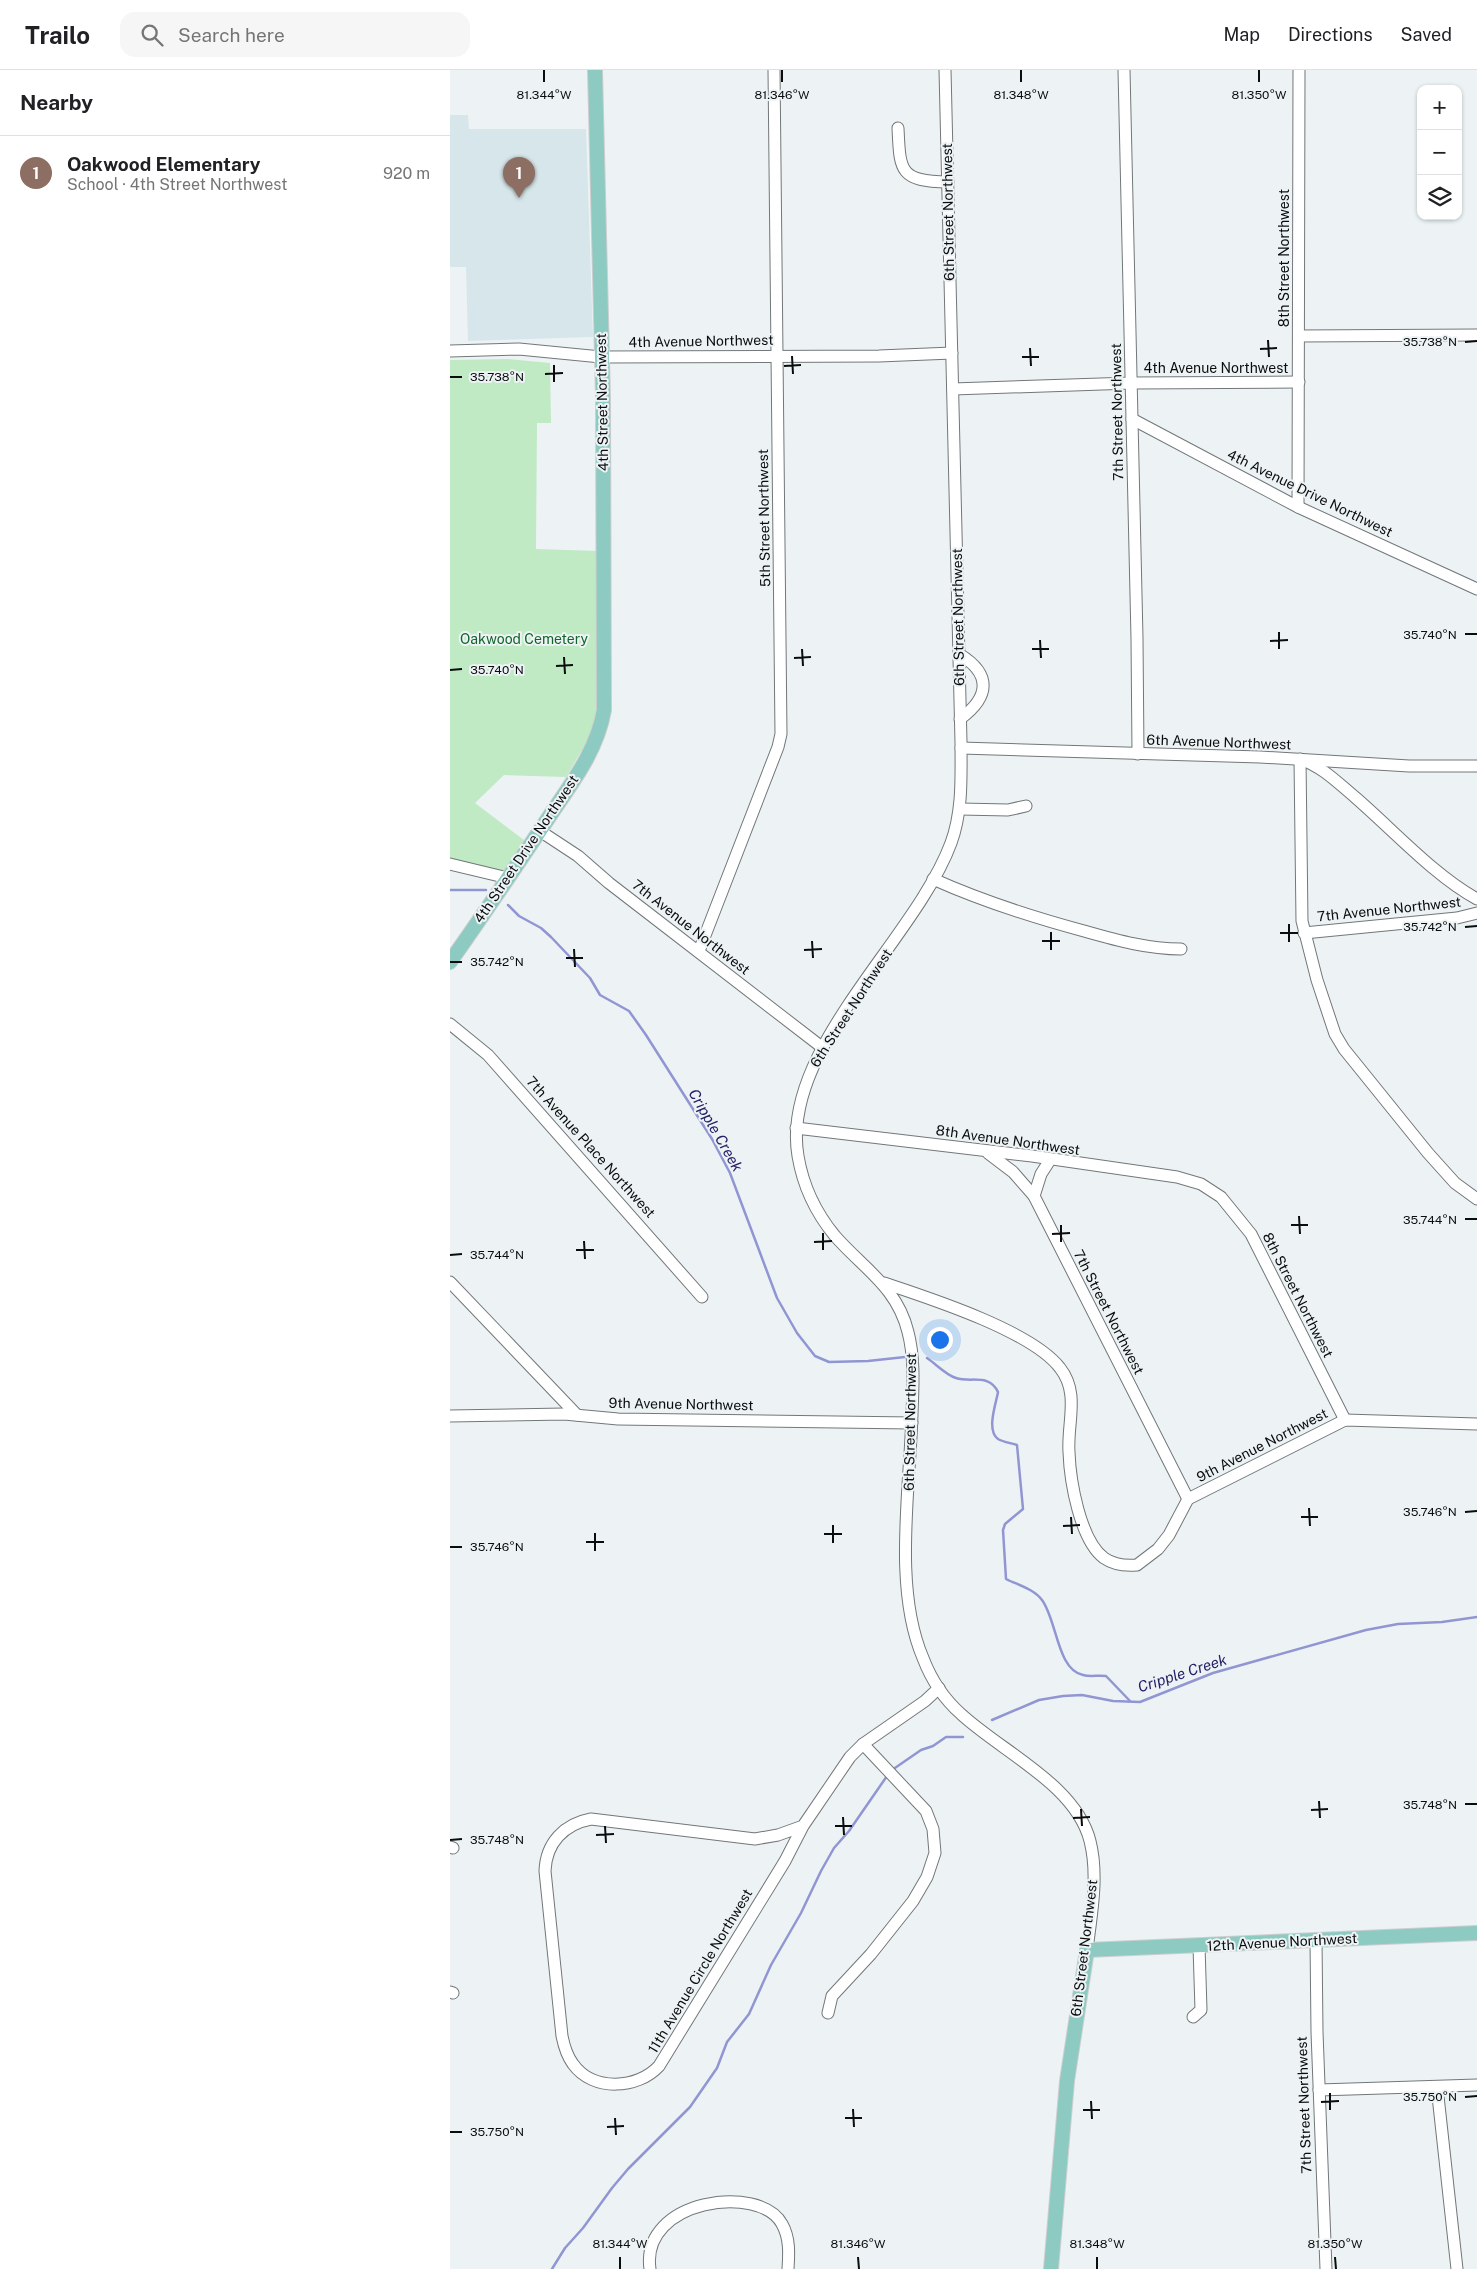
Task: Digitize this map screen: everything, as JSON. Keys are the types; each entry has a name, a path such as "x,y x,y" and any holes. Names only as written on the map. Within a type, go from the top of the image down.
{"main road":[{"name":"4th Street Northwest","path":"595,70 605,653 604,710 599,734"},
{"name":"4th Street Drive Northwest","path":"450,962 540,831 592,751 599,734"},
{"name":"12th Avenue Northwest","path":"1087,1950 1477,1933"},
{"name":"6th Street Northwest","path":"1051,2269 1067,2080 1087,1950"}],"street":[{"name":"5th Street Northwest","path":"699,951 781,734 774,70"},
{"name":"6th Street Northwest","path":"945,70 961,748 960,809 950,848 933,879 823,1048 804,1087 796,1128 800,1171 815,1206 837,1238 884,1283 901,1311 910,1337 914,1372 907,1598 917,1642 928,1671 939,1688 961,1714 1070,1800 1081,1818 1091,1844 1093,1864 1092,1900 1087,1950"},
{"name":"7th Street Northwest","path":"1124,70 1138,754"},
{"name":"8th Street Northwest","path":"1298,507 1299,70"},
{"path":"898,128 900,163 910,175 929,182 948,182"},
{"path":"1299,336 1477,335"},
{"name":"4th Avenue Northwest","path":"450,351 518,349 601,357 913,356 952,353"},
{"name":"4th Avenue Northwest","path":"953,389 1131,383 1299,382"},
{"name":"4th Avenue Drive Northwest","path":"1132,419 1298,507 1477,589"},
{"path":"958,654 972,663 982,675 983,690 974,708 960,719"},
{"name":"6th Avenue Northwest","path":"961,748 1300,759 1409,766 1477,766"},
{"path":"1477,899 1463,891 1430,864 1323,770 1300,759 1304,933 1335,1034 1344,1049 1428,1153 1455,1183 1477,1199"},
{"path":"960,809 1008,810 1026,806"},
{"name":"7th Avenue Northwest","path":"540,831 578,856 616,888 823,1048"},
{"path":"450,864 508,878"},
{"path":"933,879 970,896 1026,916 1141,946 1181,949"},
{"name":"7th Avenue Northwest","path":"1304,933 1457,918 1477,913"},
{"name":"7th Avenue Place Northwest","path":"450,1024 488,1055 702,1297"},
{"name":"8th Avenue Northwest","path":"796,1128 1177,1177 1213,1191"},
{"name":"7th Street Northwest","path":"986,1152 1013,1172 1034,1196 1188,1499"},
{"path":"1034,1196 1041,1174 1050,1160"},
{"name":"8th Street Northwest","path":"1213,1191 1229,1206 1257,1244 1345,1420"},
{"path":"450,1282 576,1415"},
{"name":"9th Avenue Northwest","path":"884,1283 928,1298 1003,1329 1051,1358 1064,1373 1070,1387 1072,1409 1068,1452 1077,1503 1091,1542 1105,1558 1126,1566 1137,1565 1151,1555 1169,1535 1188,1499 1345,1420 1477,1424"},
{"name":"9th Avenue Northwest","path":"450,1416 576,1415 618,1419 912,1423"},
{"name":"11th Avenue Circle Northwest","path":"803,1826 778,1835 755,1839 591,1819 569,1826 558,1836 547,1856 545,1871 562,2036 568,2056 576,2068 593,2079 621,2084 645,2078 660,2066 785,1861 803,1826 842,1766 863,1744 925,1701 939,1688"},
{"path":"828,2012 832,1996 871,1954 913,1901 927,1878 934,1858 933,1829 926,1811 863,1744"},
{"name":"7th Street Northwest","path":"1316,1940 1319,2090 1326,2269"},
{"path":"1194,2018 1201,2010 1199,1946"},
{"path":"1319,2090 1477,2085"},
{"path":"1438,2087 1458,2269"},
{"path":"650,2269 651,2244 657,2232 672,2218 698,2206 743,2202 772,2213 782,2223 789,2244 788,2269"}],"shaded area":[{"path":"450,115 468,115 469,129 586,129 593,337 468,341 466,267 450,267"}],"green space":[{"name":"Oakwood Cemetery","path":"508,359 550,363 551,423 537,423 536,549 599,551 600,691 591,735 566,777 504,775 475,803 524,840 506,869 501,871 450,859 450,360"}],"waterway":[{"name":"Cripple Creek","path":"450,890 486,890"},
{"name":"Cripple Creek","path":"508,905 519,916 541,928 551,937 590,978 600,995 629,1011 646,1035 712,1139 730,1173 777,1298 797,1333 815,1356 829,1362 868,1361 905,1357"},
{"name":"Cripple Creek","path":"927,1358 952,1377 990,1382 998,1392 992,1423 994,1435 1000,1440 1017,1445 1023,1509 1005,1524 1003,1530 1006,1579 1030,1590 1042,1600 1051,1619 1058,1643 1068,1664 1074,1671 1086,1676 1106,1676 1130,1701"},
{"name":"Cripple Creek","path":"992,1720 1039,1700 1063,1696 1082,1695 1113,1701 1140,1702 1213,1673 1366,1630 1398,1624 1442,1622 1477,1617"},
{"path":"892,1770 921,1750 933,1746 946,1737 963,1737"},
{"path":"552,2269 565,2248 583,2228 612,2188 628,2169 690,2107 717,2068 727,2042 749,2014 771,1965 801,1913 834,1848 849,1831 887,1776"}],"place":[{"name":"Oakwood Elementary","path":"519,198"}]}
